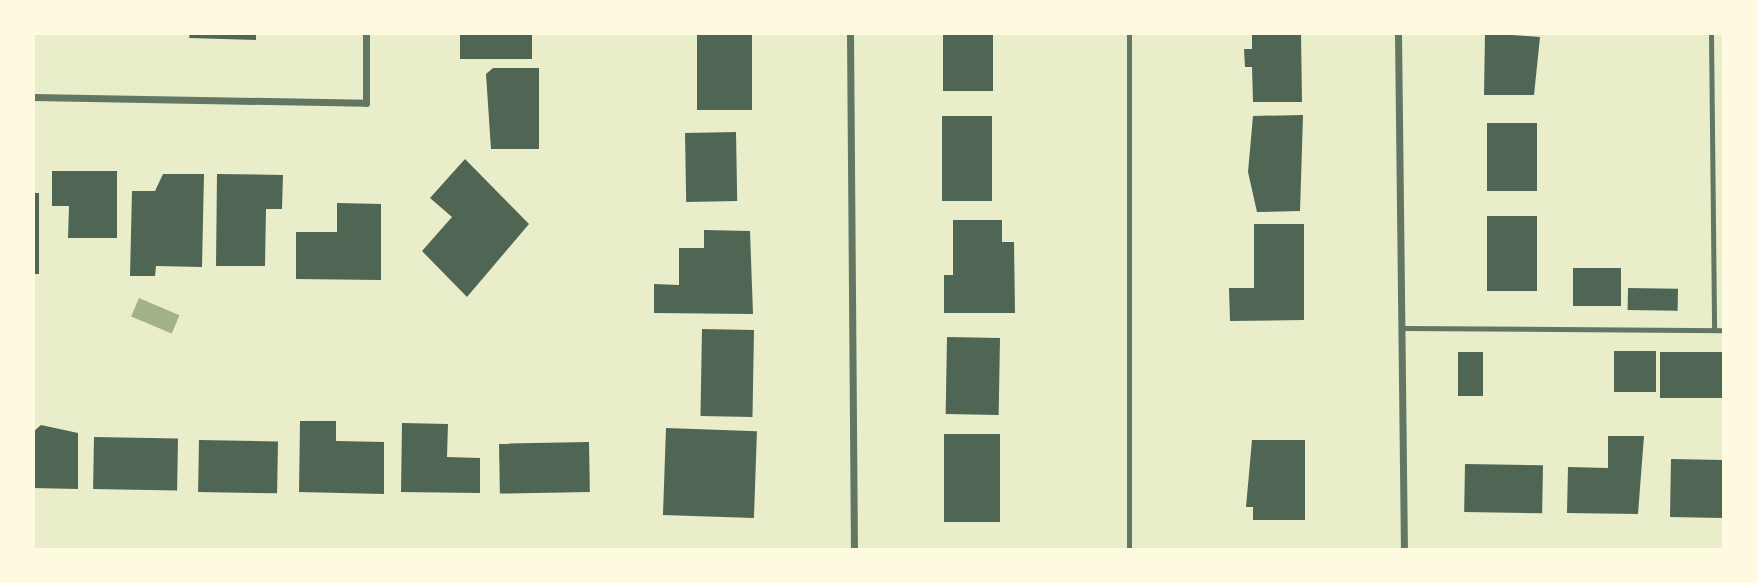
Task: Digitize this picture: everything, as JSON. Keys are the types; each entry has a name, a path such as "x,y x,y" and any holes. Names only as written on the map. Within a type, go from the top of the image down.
{"street":[{"path":"33,97 366,103 366,33"},
{"path":"850,33 854,550"},
{"path":"1398,33 1404,550"}],"lane":[{"path":"1129,33 1129,550"},
{"path":"1711,33 1714,330"},
{"path":"1401,328 1724,330"}],"shaded area":[{"path":"139,298 180,315 172,334 131,316"}],"building":[{"path":"190,33 256,33 256,40 189,38"},
{"path":"460,33 532,33 532,59 460,59"},
{"path":"697,33 752,33 752,110 697,110"},
{"path":"943,33 993,33 993,91 943,91"},
{"path":"1252,33 1301,33 1302,102 1253,102 1252,67 1245,67 1244,49 1252,49"},
{"path":"1485,33 1540,37 1534,95 1484,95"},
{"path":"493,68 539,68 539,149 491,149 486,74"},
{"path":"1303,115 1300,211 1257,212 1248,172 1253,116"},
{"path":"942,116 992,116 992,201 942,201"},
{"path":"1487,123 1537,123 1537,191 1487,191"},
{"path":"736,132 737,201 686,202 685,133"},
{"path":"465,159 529,224 467,297 422,251 452,217 430,198"},
{"path":"52,171 117,171 117,238 68,238 69,206 52,206"},
{"path":"163,174 204,174 202,267 156,266 155,276 130,276 132,191 155,191"},
{"path":"217,174 283,175 282,209 266,209 265,266 216,266"},
{"path":"33,193 39,193 39,274 33,274"},
{"path":"337,203 381,204 381,280 296,279 296,232 337,232"},
{"path":"1487,216 1537,216 1537,291 1487,291"},
{"path":"953,220 1002,220 1002,242 1014,242 1015,313 944,313 944,275 953,275"},
{"path":"1254,224 1304,224 1304,320 1230,321 1229,288 1254,288"},
{"path":"704,230 750,231 753,314 654,313 654,284 679,285 679,248 704,248"},
{"path":"1573,268 1621,268 1621,306 1573,306"},
{"path":"1628,288 1678,289 1678,311 1628,310"},
{"path":"702,329 754,330 752,417 700,416"},
{"path":"947,337 1000,338 999,415 946,414"},
{"path":"1614,351 1656,351 1656,392 1614,392"},
{"path":"1458,352 1483,352 1483,396 1458,396"},
{"path":"1660,352 1724,352 1724,398 1660,398"},
{"path":"300,421 336,421 336,441 384,442 384,494 299,492"},
{"path":"402,423 448,424 447,457 480,458 480,493 401,492"},
{"path":"41,425 78,433 78,489 33,488 33,432"},
{"path":"666,428 757,431 754,518 663,515"},
{"path":"944,434 1000,434 1000,522 944,522"},
{"path":"1608,436 1644,436 1638,514 1567,513 1568,467 1608,468"},
{"path":"94,437 178,438 177,490 93,489"},
{"path":"199,440 278,441 277,493 198,492"},
{"path":"1252,440 1305,440 1305,520 1253,520 1253,507 1246,507"},
{"path":"589,442 590,492 500,494 499,444"},
{"path":"1671,459 1724,460 1723,518 1670,517"},
{"path":"1465,464 1543,465 1542,513 1464,512"}]}
